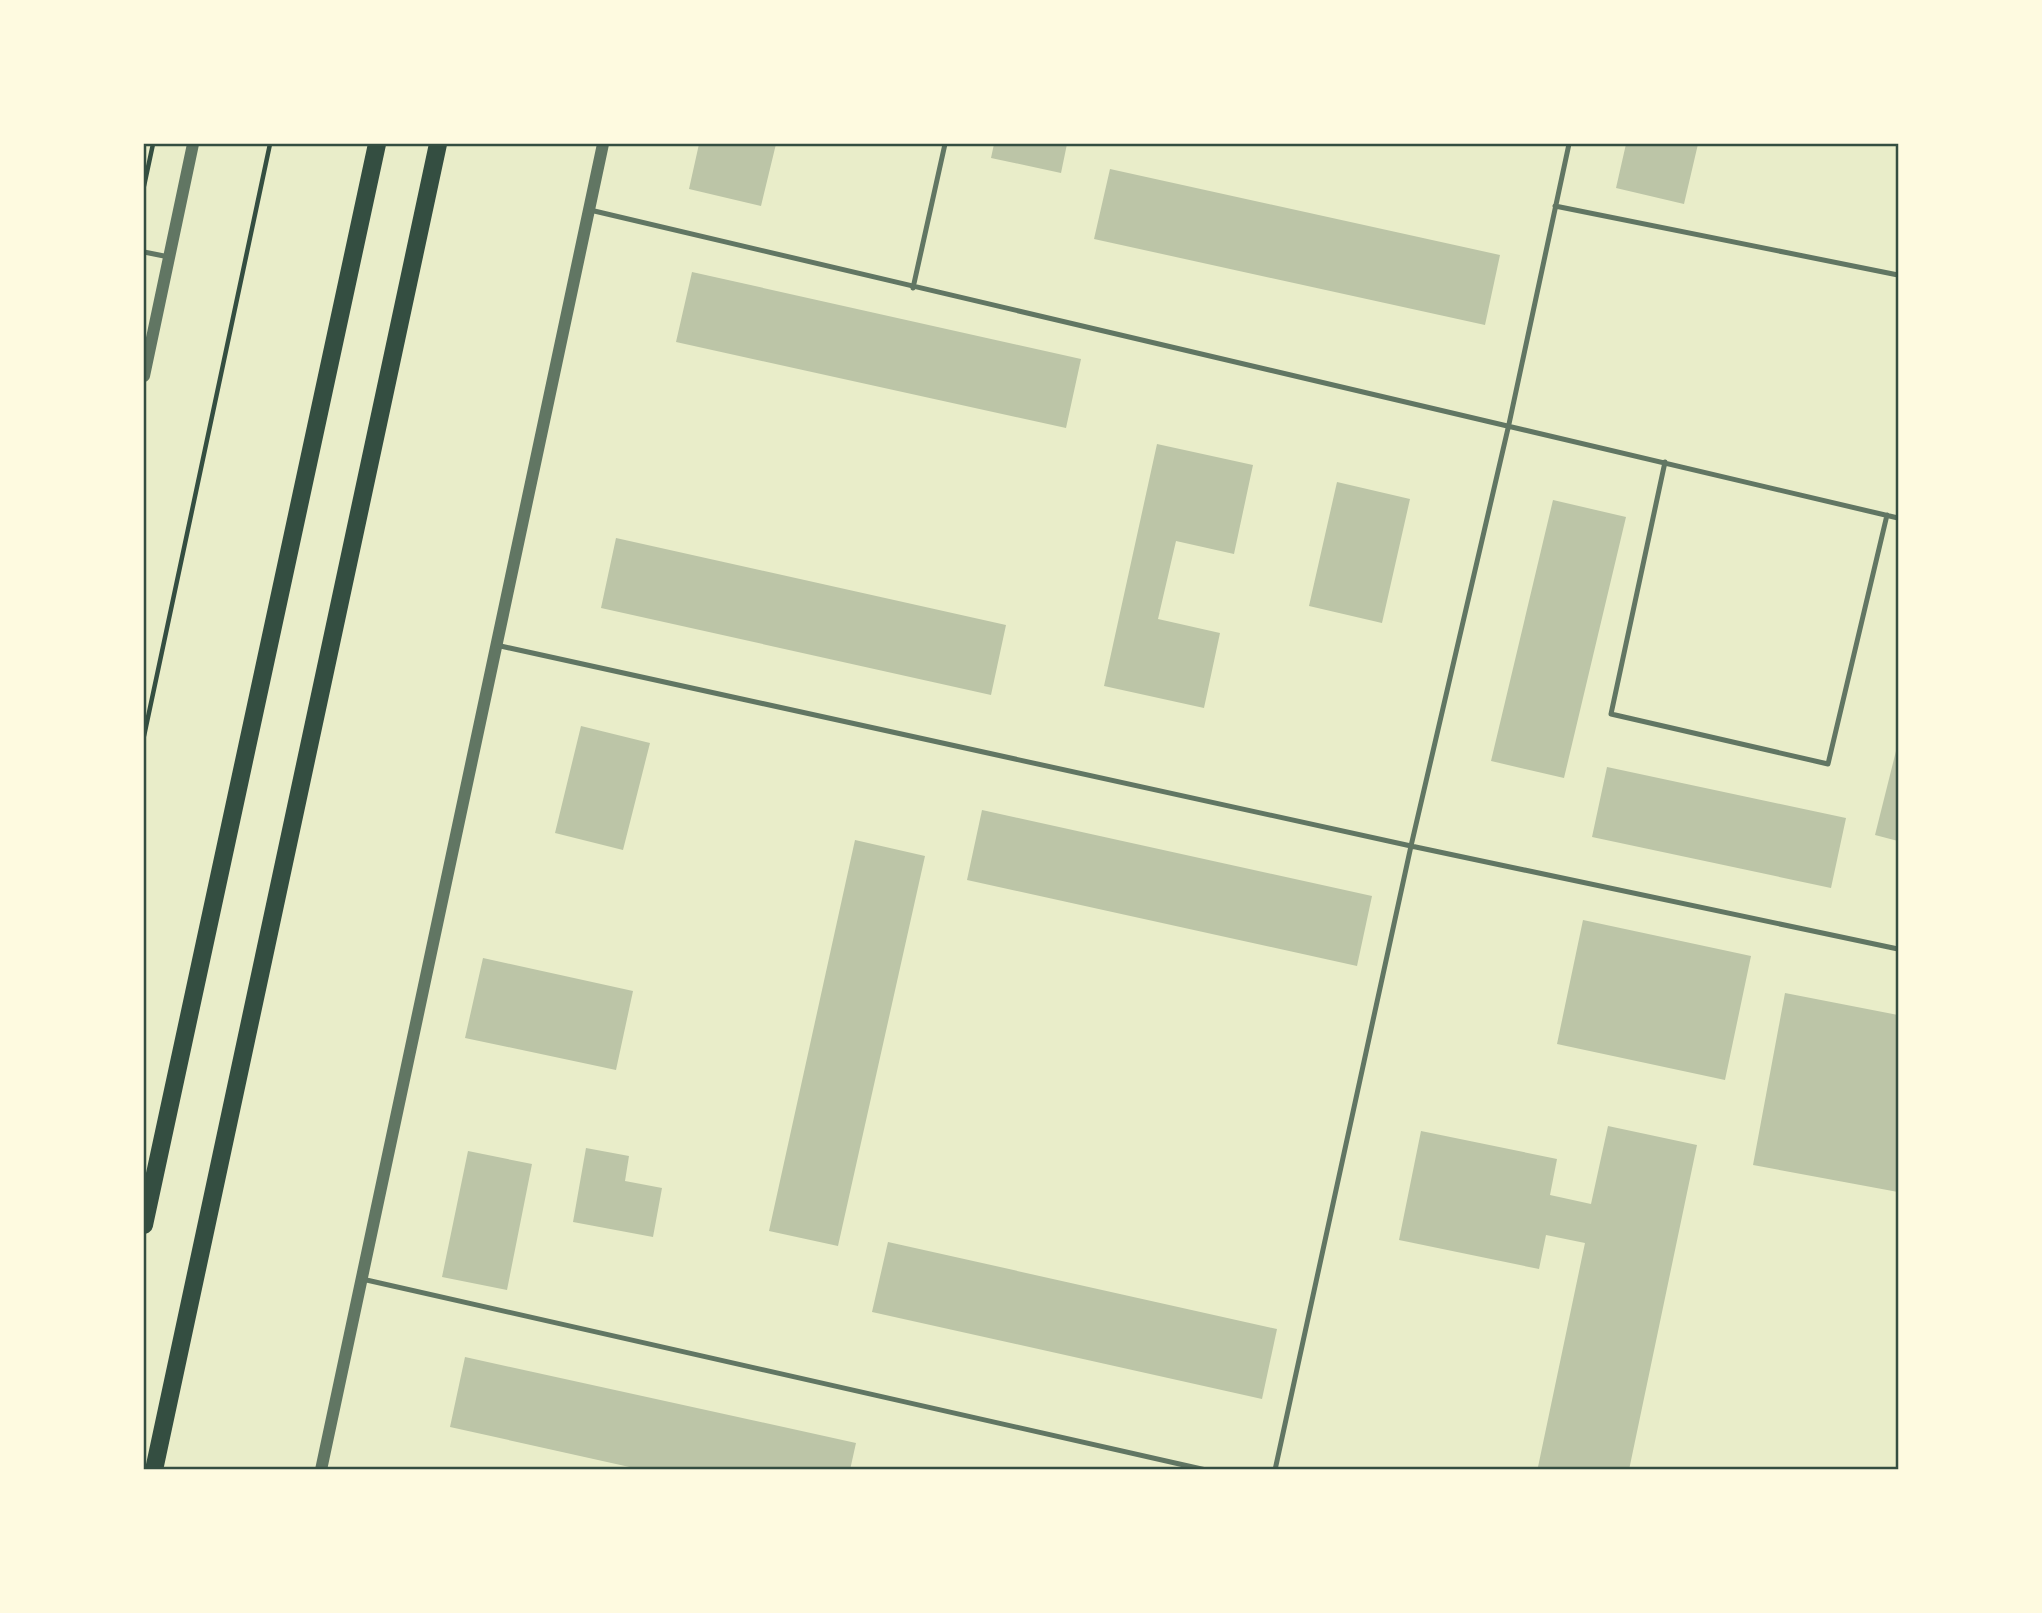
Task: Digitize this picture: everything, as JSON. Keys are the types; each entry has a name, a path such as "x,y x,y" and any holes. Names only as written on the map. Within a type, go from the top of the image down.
{"main road":[{"path":"144,1225 377,144"},
{"path":"154,1469 438,144"}],"street":[{"path":"144,376 193,144"},
{"path":"321,1469 603,144"}],"lane":[{"path":"913,288 945,144"},
{"path":"1275,1469 1411,846 1509,424 1569,144"},
{"path":"1555,206 1899,275"},
{"path":"588,210 913,288 1509,424 1899,518"},
{"path":"144,252 169,257"},
{"path":"1665,462 1611,714 1828,764 1887,515"},
{"path":"496,645 1411,846 1899,949"},
{"path":"362,1279 1206,1469"}],"path":[{"path":"144,186 153,144"},
{"path":"144,736 270,144"}],"building":[{"path":"699,144 776,144 761,206 689,189"},
{"path":"994,144 1067,144 1061,173 991,158"},
{"path":"1626,144 1698,144 1684,204 1616,188"},
{"path":"1110,169 1500,255 1485,325 1094,239"},
{"path":"692,272 1081,359 1066,428 676,342"},
{"path":"1157,444 1253,465 1234,554 1176,541 1158,619 1220,633 1204,708 1104,686"},
{"path":"1337,482 1410,499 1382,623 1309,606"},
{"path":"1553,500 1626,517 1564,778 1491,761"},
{"path":"616,538 1006,625 991,695 601,608"},
{"path":"581,726 650,743 623,850 555,833"},
{"path":"1898,743 1898,841 1875,835"},
{"path":"1607,767 1846,818 1831,888 1592,837"},
{"path":"982,810 1372,896 1357,966 967,880"},
{"path":"855,840 925,856 838,1246 769,1231"},
{"path":"1583,920 1751,956 1725,1080 1557,1044"},
{"path":"483,958 633,991 616,1070 465,1038"},
{"path":"1785,993 1898,1015 1898,1192 1753,1165"},
{"path":"1608,1126 1697,1145 1629,1470 1552,1470 1538,1467 1585,1243 1546,1235 1539,1269 1399,1240 1421,1131 1557,1159 1550,1195 1591,1204"},
{"path":"586,1148 629,1156 625,1181 662,1188 653,1237 573,1222"},
{"path":"468,1151 532,1164 507,1290 442,1277"},
{"path":"888,1242 1277,1329 1262,1399 872,1312"},
{"path":"465,1357 856,1443 850,1470 643,1470 450,1427"}]}
